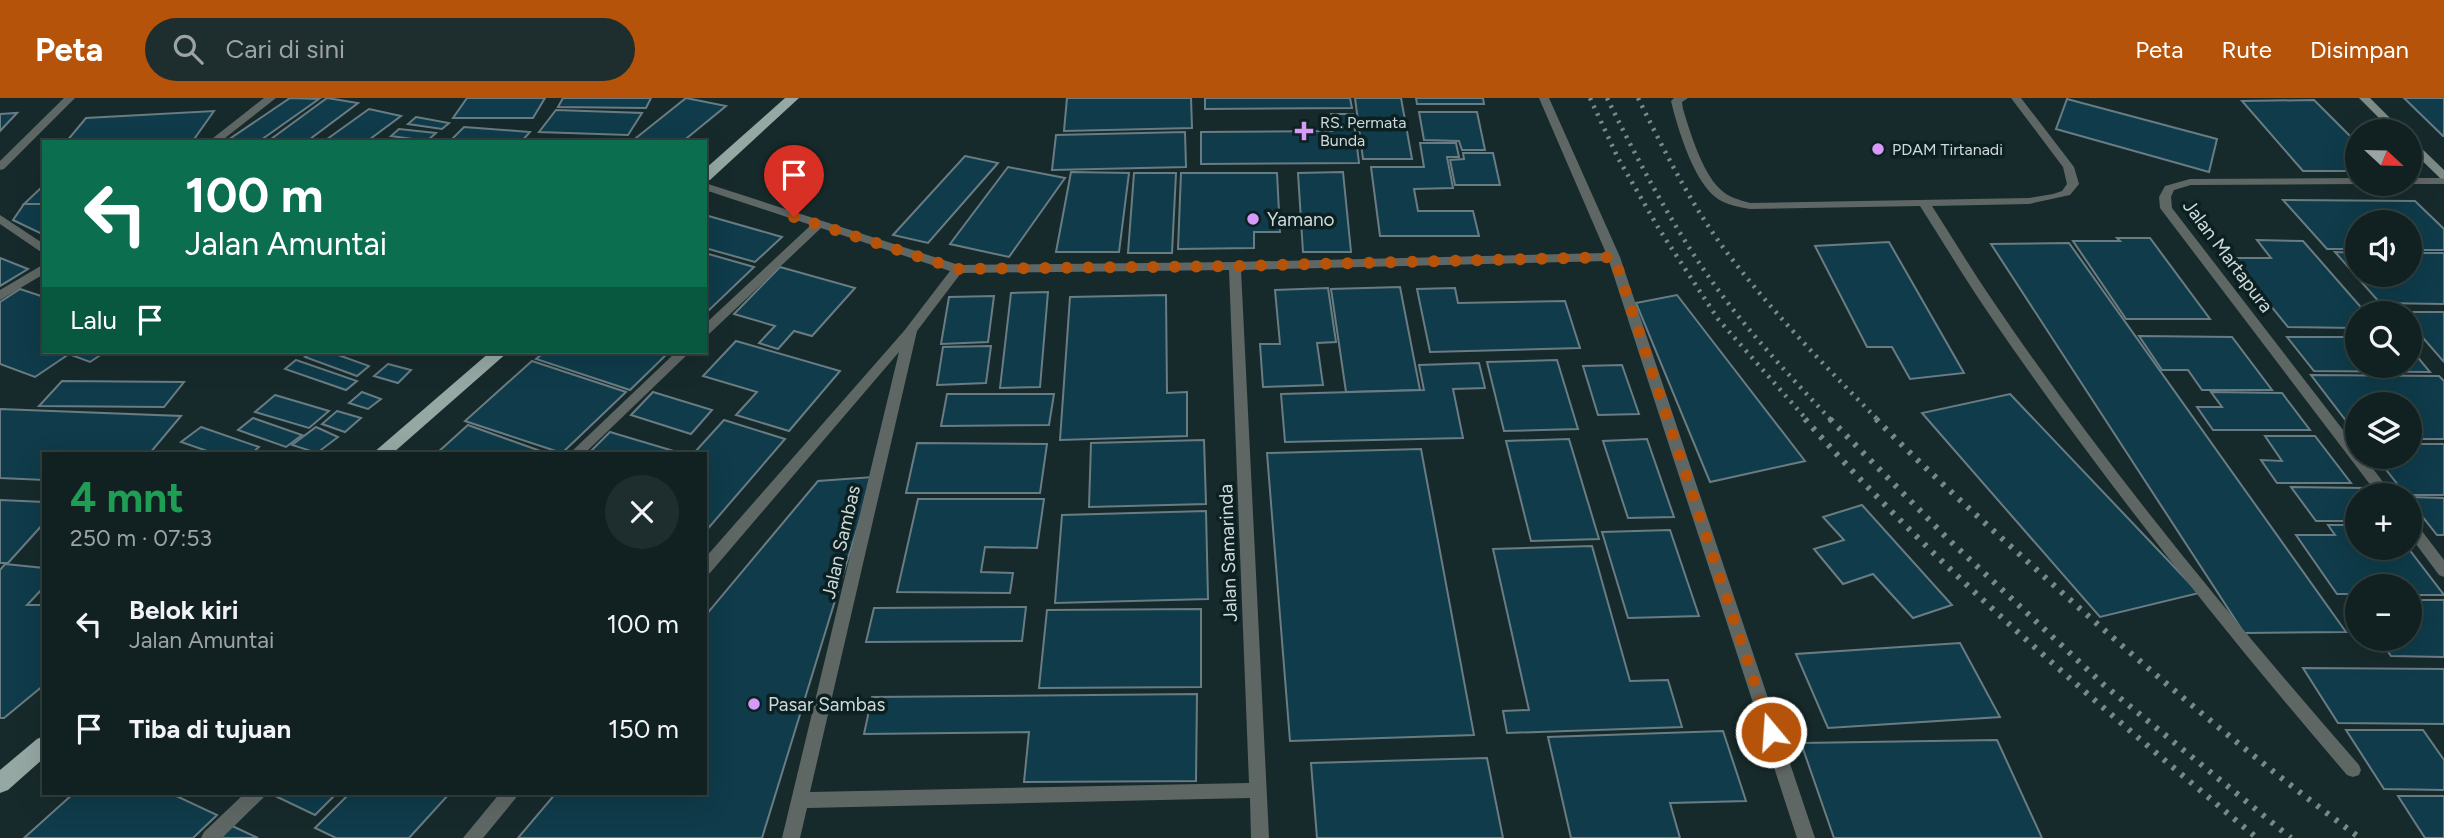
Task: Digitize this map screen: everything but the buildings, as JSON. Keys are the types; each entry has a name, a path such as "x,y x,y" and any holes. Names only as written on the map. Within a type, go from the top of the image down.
{"main road":[{"path":"707,175 793,98"},
{"path":"2364,98 2386,119"},
{"path":"2422,156 2444,179"},
{"path":"383,452 498,354"},
{"path":"0,783 42,747"}],"street":[{"path":"0,167 71,98"},
{"path":"216,140 271,98"},
{"path":"1544,98 1614,257 1807,838"},
{"path":"1683,98 1676,102 1677,116 1712,190 1730,202 1750,206 2029,201 2066,193 2073,184 2068,167 2016,98"},
{"path":"2422,180 2444,179"},
{"name":"Jalan Martapura","path":"2345,181 2190,182 2169,188 2165,197 2166,208 2377,483"},
{"path":"707,187 817,225 958,269 1614,257"},
{"path":"1924,203 2000,322 2090,447 2250,653 2353,770"},
{"path":"0,219 42,249"},
{"path":"707,329 817,225"},
{"name":"Jalan Samarinda","path":"1235,266 1260,838"},
{"path":"0,296 42,269"},
{"name":"Jalan Sambas","path":"791,838 911,330 958,269"},
{"path":"707,567 911,330"},
{"path":"578,452 682,354"},
{"path":"2422,542 2444,571"},
{"path":"800,800 1257,790"},
{"path":"210,838 255,795"},
{"path":"472,838 510,795"}],"railway":[{"path":"1590,98 1618,158 1659,229 1718,319 1807,420"},
{"path":"1607,98 1651,183 1701,266 1750,330 1831,420"},
{"path":"1638,98 1689,195 1725,250 1818,359 1878,420"},
{"path":"1805,419 1911,531 2023,637 2257,838"},
{"path":"1830,419 1949,540 2104,685 2291,838"},
{"path":"1876,419 1920,463 2131,654 2244,748 2360,838"}],"place":[{"name":"RS. Permata Bunda","path":"1304,131"},
{"name":"PDAM Tirtanadi","path":"1878,149"},
{"name":"Yamano","path":"1253,219"},
{"name":"Pasar Sambas","path":"754,704"}],"route":[{"path":"794,217 958,269 1614,257 1771,732"}]}
